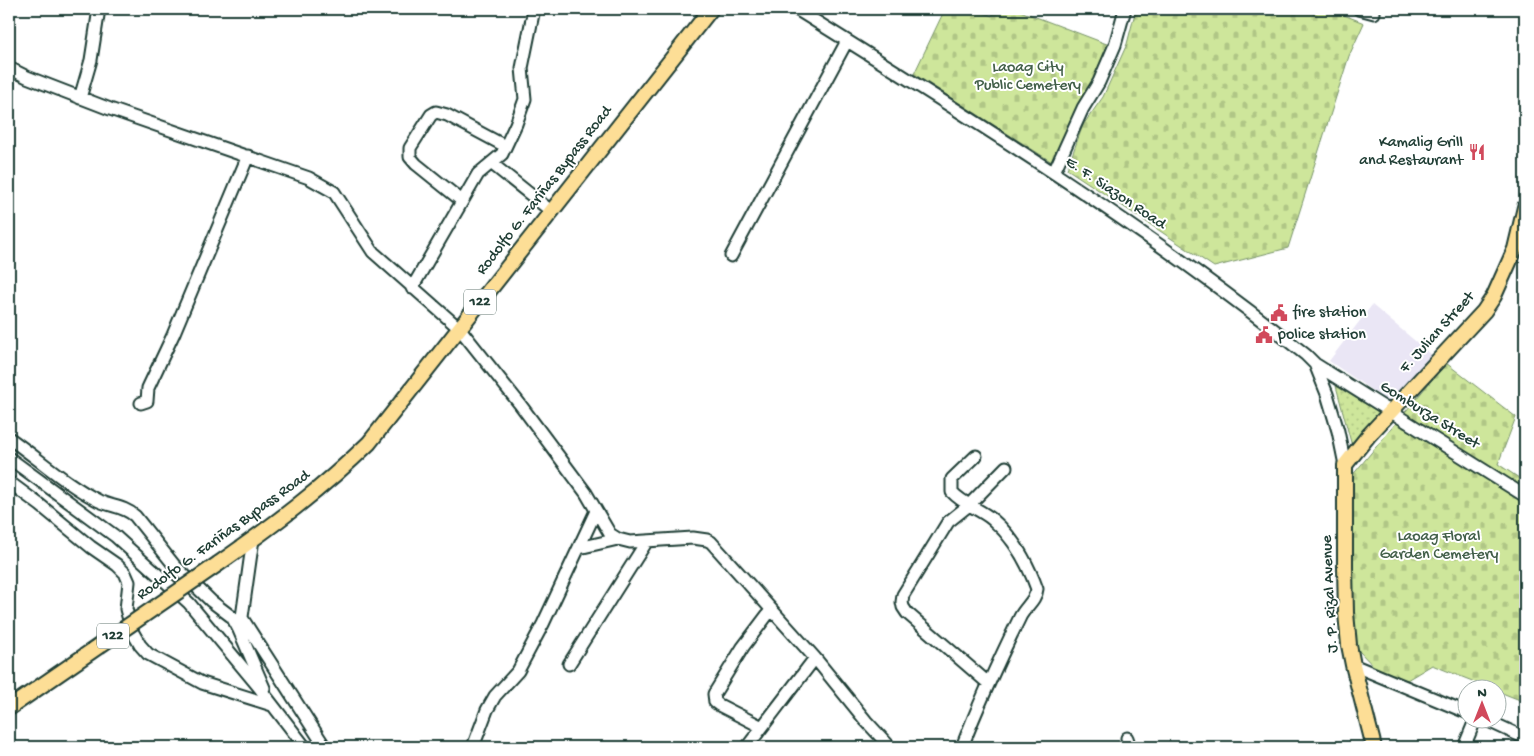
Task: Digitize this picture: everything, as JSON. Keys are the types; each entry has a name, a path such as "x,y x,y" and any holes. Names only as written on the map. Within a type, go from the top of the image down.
{"main road":[{"name":"Rodolfo G. Fariñas Bypass Road","path":"9,708 253,539 324,485 369,443 711,9"},
{"name":"F. Julian Street","path":"1344,465 1442,354 1473,324 1494,296 1515,249 1525,207"},
{"name":"J. P. Rizal Avenue","path":"1344,465 1346,604 1352,665 1374,747"}],"street":[{"path":"80,98 92,60 100,9"},
{"path":"412,288 478,174 502,154 516,124 525,99 522,68 534,9"},
{"name":"E. F. Siazon Road","path":"796,9 1054,172 1169,251 1272,328 1315,364 1327,394 1338,431 1344,465"},
{"path":"1054,172 1083,108 1099,82 1115,46 1125,9"},
{"path":"1359,9 1374,13"},
{"path":"731,256 847,40"},
{"path":"9,68 27,78 110,109 318,181 334,192 373,252 460,329 519,403 586,493 606,528 618,539"},
{"path":"462,201 410,158 410,148 431,115 436,112 447,115 505,146"},
{"path":"141,403 148,401 148,388 173,335 248,156"},
{"path":"490,163 551,211"},
{"name":"Gomburza Street","path":"1315,364 1525,496"},
{"path":"9,438 70,483 100,501 129,510 174,565 211,601 232,617 272,705"},
{"path":"962,747 988,683 1023,610 1037,594 1038,588 1022,556 1004,531 992,519 968,506 952,492 952,480 976,456"},
{"path":"9,458 114,536 189,603 304,747"},
{"path":"988,683 907,613 902,602 908,586 948,522 968,506 1006,468"},
{"path":"9,482 40,504 91,547 117,564 125,573 128,582 126,610 132,631 148,654 202,682 272,705"},
{"path":"473,747 487,710 495,696 518,671 530,650 596,511"},
{"path":"579,548 618,539 630,542 693,538 707,540 726,557 890,747"},
{"path":"239,630 253,539"},
{"path":"570,664 647,541"},
{"path":"762,727 719,705 714,694 743,647 771,610"},
{"path":"242,618 325,747"},
{"path":"747,747 815,658"},
{"path":"1352,665 1456,708"},
{"path":"1464,747 1472,728"},
{"path":"1504,728 1525,738"}],"shaded area":[{"path":"1372,305 1432,355 1392,404 1329,361"}],"green space":[{"name":"Laoag City Public Cemetery","path":"945,9 975,9 992,16 996,9 1015,9 1112,46 1092,90 1069,123 1055,164 914,74"},
{"path":"1136,9 1329,9 1364,23 1349,56 1288,248 1214,267 1067,169 1083,125 1103,97 1127,44"},
{"name":"Laoag Floral Garden Cemetery","path":"1446,363 1516,417 1498,464 1525,482 1525,702 1506,695 1506,678 1465,678 1432,665 1407,680 1379,672 1358,650 1353,610 1351,477"},
{"path":"1336,386 1380,413 1353,450"}],"place":[{"name":"Kamalig Grill and Restaurant","path":"1477,152"},
{"name":"fire station","path":"1279,313"},
{"name":"police station","path":"1264,335"}]}
